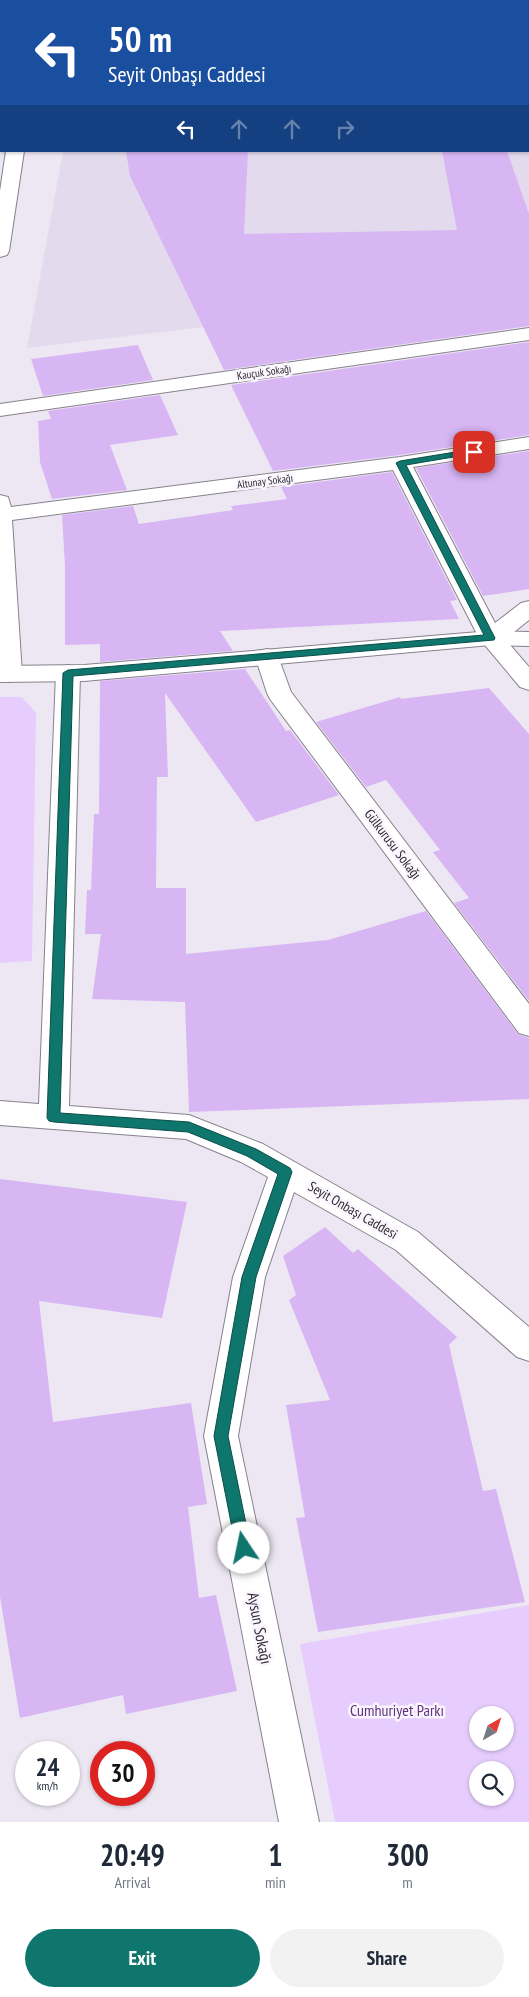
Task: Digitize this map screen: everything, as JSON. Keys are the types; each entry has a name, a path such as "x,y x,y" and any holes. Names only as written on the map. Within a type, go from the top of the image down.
{"street":[{"path":"0,251 15,152"},
{"name":"Kauçuk Sokağı","path":"0,410 529,334"},
{"name":"Altunay Sokağı","path":"1,509 400,463 529,443"},
{"path":"400,463 490,638 529,682"},
{"path":"1,509 5,674 68,673 490,638 529,639"},
{"path":"490,638 529,608"},
{"name":"Gülkurusu Sokağı","path":"268,656 279,693 529,1025"},
{"path":"54,1118 68,673"},
{"name":"Seyit Onbaşı Caddesi","path":"0,1114 189,1127 252,1153 407,1241 529,1347"},
{"name":"Aysun Sokağı","path":"285,1172 249,1277 221,1436 299,1822"}],"shaded area":[{"path":"63,152 529,152 529,288 27,348"}],"green space":[{"path":"0,697 22,697 36,713 32,961 0,963"},
{"name":"Cumhuriyet Parkı","path":"529,1605 529,1822 335,1822 300,1644"}],"building":[{"path":"126,152 248,152 244,234 457,230 442,152 507,152 529,214 529,326 224,370 130,176"},
{"path":"529,342 529,435 400,455 273,471 231,385"},
{"path":"138,345 153,380 43,396 31,359"},
{"path":"160,395 178,435 110,445 127,490 52,499 40,462 38,421 51,419 48,411"},
{"path":"529,451 529,589 483,596 416,468"},
{"path":"392,472 457,600 450,601 459,619 220,631 233,651 100,662 100,644 65,645 65,566 62,515 133,506 139,524 233,510 231,506 287,499 281,487"},
{"path":"245,669 286,731 290,730 339,795 256,822 165,693 168,777 157,777 156,888 186,888 186,954 328,940 426,911 518,1034 529,1038 529,1099 189,1112 185,1002 92,999 101,934 85,934 87,890 91,890 94,814 99,814 100,681"},
{"path":"489,688 529,734 529,1001 454,903 469,898 433,852 440,850 386,780 366,787 316,722 400,697 401,699"},
{"path":"0,1179 187,1202 162,1318 39,1301 53,1422 191,1403 207,1504 188,1507 199,1598 216,1595 237,1691 126,1714 123,1695 20,1718 0,1597"},
{"path":"325,1227 353,1253 358,1249 457,1337 449,1345 483,1491 496,1489 525,1602 318,1632 296,1518 305,1517 286,1405 330,1400 289,1300 296,1295 283,1256"}],"route":[{"path":"244,1548 221,1436 249,1277 285,1172 252,1153 189,1127 54,1118 68,673 490,638 400,463 474,452"}]}
